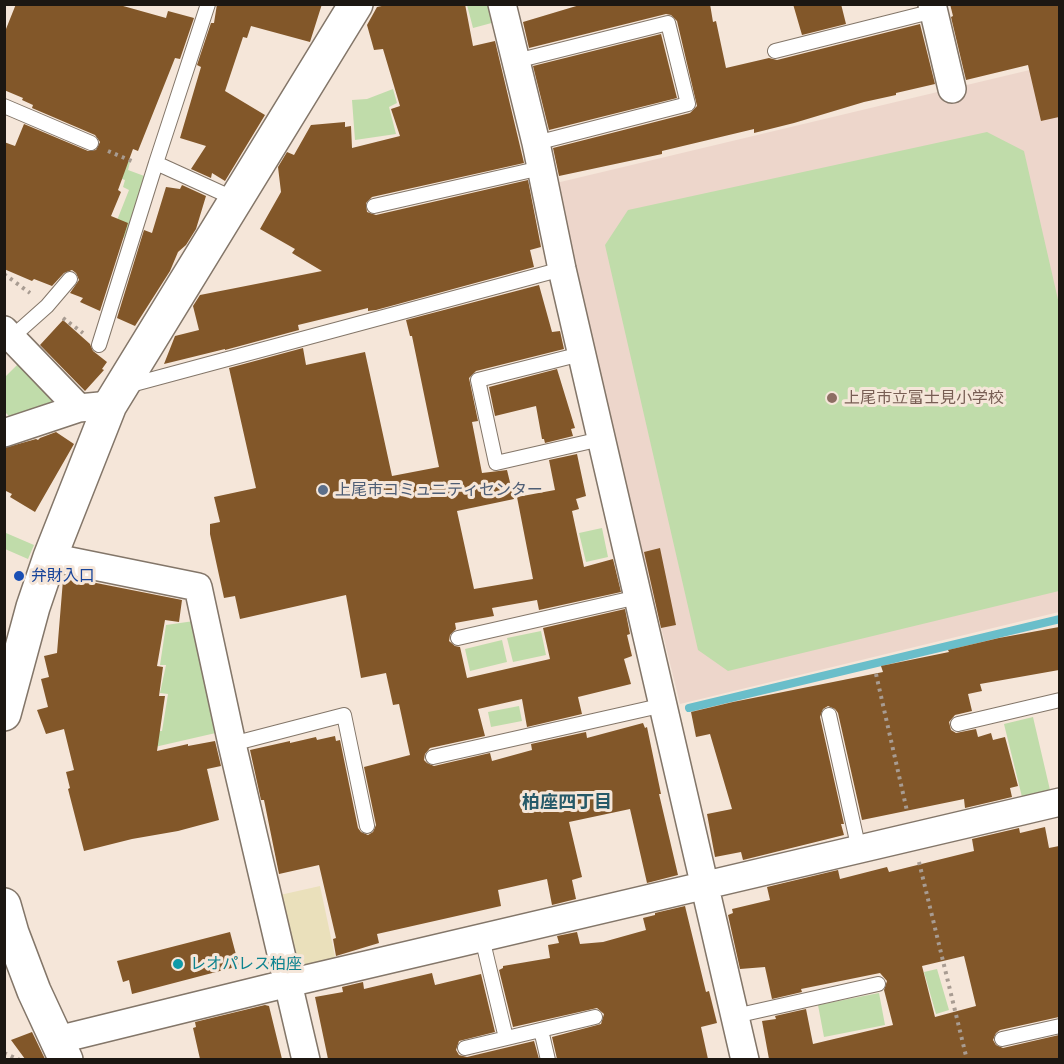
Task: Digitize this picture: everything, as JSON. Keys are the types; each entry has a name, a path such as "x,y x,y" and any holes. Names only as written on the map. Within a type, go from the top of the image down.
{"street":[{"path":"4,714 33,607 103,400 235,199 356,4"},
{"path":"502,4 745,1059"},
{"path":"933,8 952,89"},
{"path":"8,334 103,400"},
{"path":"4,434 103,400"},
{"path":"50,557 198,587 232,744 306,1059"},
{"path":"4,905 30,981 62,1050 289,983 1059,802"}],"lane":[{"path":"99,345 165,131 208,4"},
{"path":"776,51 933,8"},
{"path":"375,206 538,155 688,104 668,23 516,61"},
{"path":"4,106 91,143"},
{"path":"155,167 235,199"},
{"path":"103,400 562,269"},
{"path":"8,334 47,306 70,279"},
{"path":"581,354 478,380 496,463 601,439"},
{"path":"458,639 638,597"},
{"path":"958,724 1059,700"},
{"path":"433,757 664,705"},
{"path":"232,744 344,715 367,826"},
{"path":"829,715 859,850"},
{"path":"482,938 506,1038"},
{"path":"735,1016 878,984"},
{"path":"465,1048 595,1017"},
{"path":"1002,1039 1059,1026"},
{"path":"541,1030 548,1059"}],"path":[{"path":"91,143 155,167"},
{"path":"4,274 99,345"},
{"path":"876,674 968,1059"},
{"path":"4,1053 20,1059"}],"shaded area":[{"name":"上尾市立富士見小学校","path":"1059,63 1059,612 680,704 552,184"}],"green space":[{"path":"467,5 495,5 499,21 473,28"},
{"path":"393,89 397,103 389,107 396,134 355,140 352,100 367,99"},
{"name":"上尾市立富士見小学校","path":"987,132 1024,151 1059,304 1059,591 728,671 698,650 605,245 628,210"},
{"path":"97,149 130,162 128,170 147,177 124,238 112,233 129,190 123,187 125,180 90,167"},
{"path":"20,362 55,402 10,417 5,412 5,377"},
{"path":"602,528 608,557 586,562 579,533"},
{"path":"6,533 34,545 28,559 5,549"},
{"path":"194,621 220,732 146,749 147,730 162,731 168,694 160,693 166,665 160,665 166,625"},
{"path":"541,631 546,655 513,662 507,638"},
{"path":"502,640 507,662 470,671 465,649"},
{"path":"519,706 522,721 491,727 488,712"},
{"path":"1033,717 1050,790 1022,797 1004,724"},
{"path":"937,969 949,1010 936,1014 924,972"},
{"path":"879,993 885,1025 824,1037 818,1005"}],"sand":[{"path":"320,886 336,961 296,970 280,895"}],"building":[{"path":"16,4 116,4 166,18 168,11 194,18 180,59 175,58 138,151 133,149 118,190 121,192 111,216 128,223 100,311 80,302 83,298 70,293 79,280 72,270 64,273 52,286 34,279 32,281 4,269 4,142 15,146 24,124 88,151 96,150 100,142 95,135 32,108 33,105 22,100 23,98 4,90 4,34"},
{"path":"217,4 322,4 310,42 251,26 247,38 243,37 225,91 265,115 225,181 212,173 211,178 191,169 206,146 180,138 201,67 197,65 211,23 214,23"},
{"path":"391,4 465,4 473,46 495,41 524,163 372,197 366,203 367,212 376,215 528,180 541,247 530,250 534,267 376,310 368,311 368,308 298,325 299,330 164,364 175,336 199,330 193,306 200,295 322,271 292,253 295,249 260,229 281,192 278,167 287,152 294,155 311,125 345,122 345,127 351,126 352,148 400,136 391,109 400,106 383,49 374,50 367,25 377,7"},
{"path":"583,4 710,4 726,68 769,58 777,60 920,24 935,84 754,133 754,129 662,151 662,154 559,176 553,148 690,113 697,106 677,21 671,15 666,14 529,48 523,22"},
{"path":"793,4 841,4 846,24 802,35"},
{"path":"950,4 1059,4 1059,117 1041,121 1028,65 966,80"},
{"path":"661,34 677,98 549,130 533,66"},
{"path":"182,185 206,196 196,229 186,245 178,252 170,271 135,326 117,318 144,230 152,233 166,187 180,189"},
{"path":"539,285 552,332 560,331 564,349 476,371 469,378 478,421 472,422 482,473 507,470 514,499 457,511 474,589 533,579 517,497 555,490 549,460 577,454 586,496 576,499 579,509 572,511 584,567 613,559 621,592 539,610 537,600 492,608 494,616 455,623 456,629 450,635 449,641 460,647 467,678 550,659 543,628 625,609 630,634 627,635 632,656 624,659 631,684 578,697 582,714 527,727 522,699 478,709 485,736 430,748 424,760 434,766 490,753 492,761 532,750 531,744 586,732 587,738 643,723 645,728 647,727 661,794 659,794 678,875 647,883 630,809 569,822 582,877 572,880 576,899 552,905 547,879 498,890 501,906 377,934 379,943 336,956 333,939 336,938 319,865 279,874 264,800 261,800 250,750 290,741 290,743 316,737 317,740 335,736 336,741 340,740 358,828 368,835 373,832 376,825 364,767 410,755 399,704 393,705 386,673 361,678 346,595 240,619 235,596 224,598 210,534 210,524 220,522 214,497 256,488 229,368 303,348 306,365 365,352 392,476 439,467 412,336 410,336 406,320"},
{"path":"63,320 107,362 102,369 104,370 85,391 40,345"},
{"path":"557,369 575,428 571,429 573,436 545,443 542,439 536,406 495,416 489,387"},
{"path":"56,432 74,444 35,512 10,497 12,494 4,490 4,448 38,440"},
{"path":"660,548 676,625 661,628 644,552"},
{"path":"71,578 182,600 179,622 165,620 157,666 163,667 159,696 165,696 157,751 215,741 221,766 207,769 219,820 84,851 68,789 70,788 66,772 74,770 64,729 46,734 37,710 48,707 41,679 49,677 44,656 57,653 63,580 70,581"},
{"path":"1059,627 1059,670 980,684 982,691 968,694 972,711 955,715 949,722 951,730 956,733 976,729 978,737 991,733 993,740 1005,737 1018,786 1010,788 1012,797 965,808 964,799 862,820 838,713 828,706 823,709 820,717 844,824 841,824 844,835 743,860 741,852 715,857 707,814 732,809 710,734 696,737 691,712 883,672 881,666 949,652 948,650 999,638"},
{"path":"1045,827 1049,848 1059,846 1059,1017 1000,1030 993,1040 996,1045 1003,1048 1059,1035 1059,1059 769,1059 762,1021 776,1019 775,1016 806,1009 813,1044 893,1025 884,990 887,981 880,973 801,989 802,992 772,999 765,967 740,969 728,915 733,913 732,909 770,900 767,887 838,870 840,879 887,867 889,872 974,851 972,839 1019,828 1020,833","holes":["964,956 976,1006 935,1017 922,966"]},
{"path":"685,906 706,992 709,991 717,1023 701,1027 708,1059 557,1059 552,1037 601,1024 604,1014 597,1008 513,1027 499,970 503,966 550,958 548,945 559,943 557,936 577,932 580,944 603,942 646,930 643,918"},
{"name":"レオパレス柏座","path":"230,932 239,966 132,994 129,980 123,982 117,961"},
{"path":"432,973 435,985 481,974 495,1032 459,1041 456,1050 459,1055 467,1057 534,1041 539,1059 328,1059 315,997 343,992 342,987 363,982 364,989"},
{"path":"265,1005 269,1006 282,1059 200,1059 193,1028 196,1027 195,1022"},
{"path":"32,1032 45,1059 25,1059 11,1040"}],"waterway":[{"path":"689,708 1060,619"}],"place":[{"name":"上尾市立富士見小学校","path":"832,398"},
{"name":"上尾市コミュニティセンター","path":"323,490"},
{"name":"弁財入口","path":"19,576"},
{"name":"レオパレス柏座","path":"178,964"}],"district":[{"name":"柏座四丁目","path":"567,803"}]}
